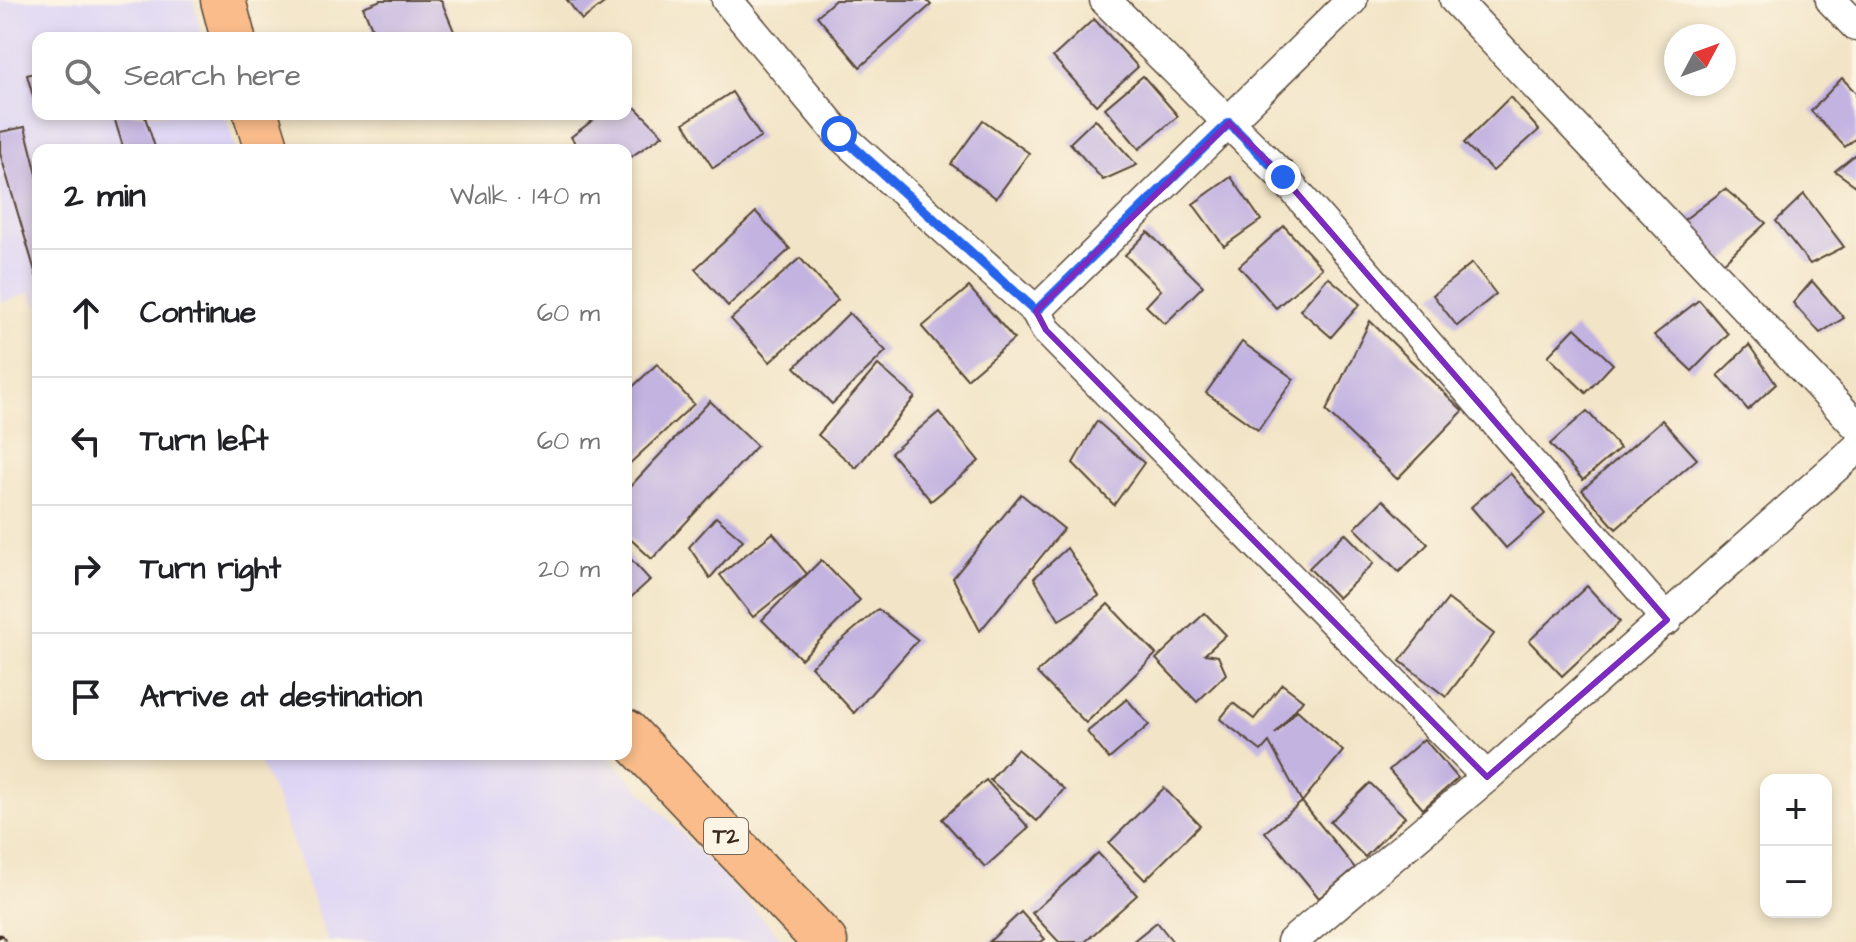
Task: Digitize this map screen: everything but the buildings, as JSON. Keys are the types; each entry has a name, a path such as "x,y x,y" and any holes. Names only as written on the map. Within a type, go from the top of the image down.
{"highway":[{"path":"223,0 231,32"},
{"path":"258,120 265,144"},
{"name":"T2","path":"632,738 825,942"}],"street":[{"path":"727,0 839,134 1036,311 1046,330 1487,777"},
{"path":"1105,0 1294,189 1667,620"},
{"path":"1036,311 1352,0"},
{"path":"1455,0 1856,425"},
{"path":"1831,0 1856,26"},
{"path":"1292,942 1667,620 1856,449"}],"highlighted area":[{"path":"1229,123 1283,177 1667,620 1487,777 1046,330 1036,311"}],"shaded area":[{"path":"0,0 193,0 201,32 32,32 32,120 227,120 234,144 32,144 32,297 30,293 0,303"},
{"path":"258,760 612,760 785,942 328,942 277,799"}],"railway":[{"path":"0,938 2,942"}],"route":[{"path":"839,134 1036,311 1229,123 1283,177"}]}
